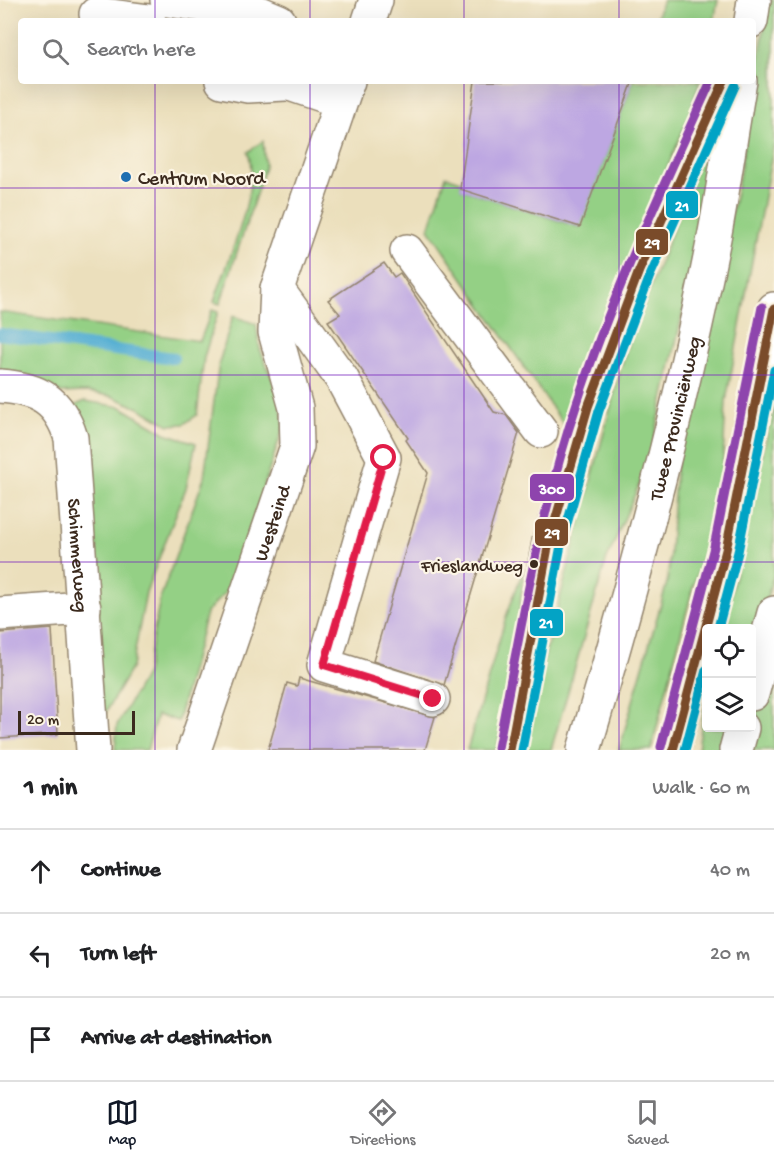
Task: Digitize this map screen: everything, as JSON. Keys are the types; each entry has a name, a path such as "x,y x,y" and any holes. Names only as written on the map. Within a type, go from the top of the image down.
{"street":[{"path":"167,0 260,14 271,18"},
{"path":"370,18 376,0"},
{"path":"751,18 754,0"},
{"path":"96,14 126,18"},
{"path":"238,84 248,86 266,84"},
{"path":"297,84 344,91"},
{"path":"510,750 549,542 588,407 639,271 723,84"},
{"name":"Twee Provinciënweg","path":"584,750 642,541 681,388 714,238 740,84"},
{"name":"Westeind","path":"194,750 297,446 296,408 275,332 277,289 344,91"},
{"path":"407,251 541,431"},
{"path":"277,289 342,379 384,458 324,665 433,699"},
{"path":"673,750 726,550 774,309"},
{"name":"Schimmerweg","path":"10,387 38,394 54,405 65,420 71,438 93,750"},
{"path":"0,614 84,608"},
{"path":"756,679 774,613"},
{"path":"736,750 741,732"}],"green space":[{"path":"663,0 718,0 715,18 656,18"},
{"path":"769,0 774,0 774,143 726,401 721,500 693,587 651,750 619,750 668,579 676,467 738,183"},
{"path":"632,84 699,84 690,114 646,219 568,431 429,229 446,176 461,181 461,189 579,227"},
{"path":"720,107 695,258 649,462 606,561 551,750 522,750 532,703 625,353"},
{"path":"263,141 265,167 220,304 214,302 240,227 250,185 251,167 248,152"},
{"path":"212,310 218,312 204,357 197,415 184,424 169,425 111,396 87,392 57,393 0,374 0,312 200,341"},
{"path":"233,316 256,324 260,349 279,396 284,425 231,586 206,613 178,721 157,715 147,750 115,750 117,725 146,673 160,599 204,478 219,363"},
{"path":"85,401 121,407 165,433 196,443 186,488 146,592 132,667 103,717 70,408"},
{"path":"774,404 774,573 756,638 756,624 724,624"},
{"path":"524,568 513,677 497,750 467,750 506,617"},
{"path":"774,651 774,750 746,750 751,732 756,732 756,715"},
{"path":"702,721 702,732 730,732 724,750 698,750"}],"building":[{"path":"475,84 632,84 580,227 460,189"},
{"path":"384,263 394,277 400,273 494,412 506,415 519,433 444,685 373,661 428,473 406,440 408,438 328,321 340,314 328,300"},
{"path":"52,629 58,734 0,738 0,633"},
{"path":"299,678 435,717 425,750 268,750 287,683 297,686"}],"waterway":[{"path":"0,334 173,358"}],"transit line":[{"name":"300","path":"498,748 541,531 577,403 606,321 710,84"},
{"name":"29","path":"510,750 549,542 588,407 639,271 723,84"},
{"name":"21","path":"522,750 561,545 599,411 650,276 735,86"},
{"name":"300","path":"661,747 714,547 762,307"},
{"name":"29","path":"673,750 726,550 774,309"},
{"name":"21","path":"719,624 738,552 774,370"},
{"name":"21","path":"685,750 704,678"}],"place":[{"name":"Centrum Noord","path":"126,177"},
{"name":"Frieslandweg","path":"534,564"}],"route":[{"path":"384,458 324,665 433,699"}]}
